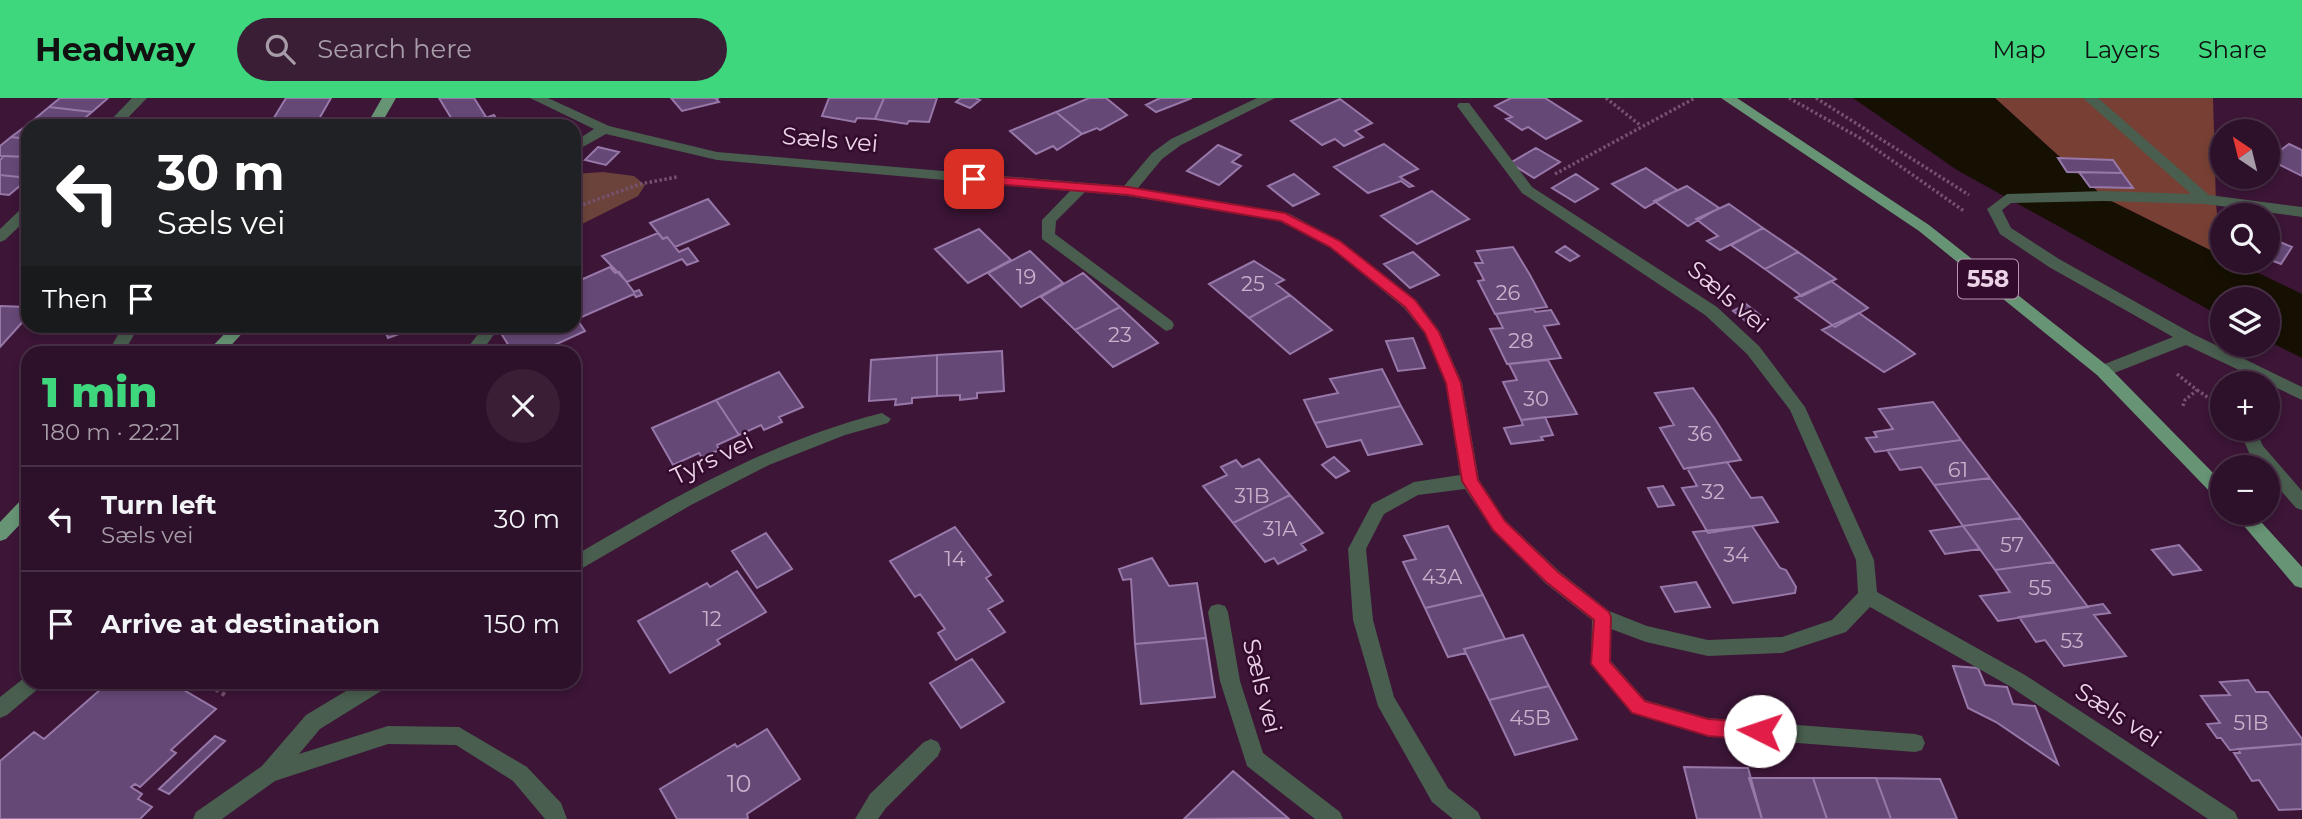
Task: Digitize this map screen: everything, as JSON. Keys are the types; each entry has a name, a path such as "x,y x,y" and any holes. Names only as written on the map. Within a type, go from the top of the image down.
{"main road":[{"path":"377,119 389,98"},
{"name":"558","path":"1728,98 1924,228 2103,371 2210,481"},
{"path":"221,346 234,333"},
{"path":"0,534 21,512"},
{"path":"2253,525 2302,580"}],"street":[{"path":"119,119 140,98"},
{"name":"Sæls vei","path":"537,98 604,129 717,156 1128,191 1285,217 1335,244 1410,304 1432,332 1454,383 1470,481 1499,525 1552,577 1602,617 1646,634 1708,648 1782,645 1839,626 1868,596 1865,561 1797,407 1753,350 1711,310 1527,190 1464,106"},
{"path":"1128,191 1157,156 1177,142 1268,98"},
{"path":"2090,98 2205,199"},
{"path":"581,144 604,129"},
{"path":"1082,187 1049,220 1047,236 1166,325"},
{"path":"2302,212 2205,199 2104,196 2001,204 2005,231 2044,257 2187,338 2302,394"},
{"path":"0,237 21,217"},
{"path":"2103,371 2187,338"},
{"path":"2280,389 2285,386"},
{"name":"Tyrs vei","path":"581,561 697,493 838,428 882,419"},
{"path":"2253,441 2256,450 2302,503"},
{"path":"1470,481 1414,489 1378,509 1357,549 1363,620 1385,700 1440,794 1470,819"},
{"name":"Sæls vei","path":"1868,596 2018,681 2227,819"},
{"name":"Sæls vei","path":"1218,612 1230,681 1254,759 1332,819"},
{"path":"1602,617 1601,664 1639,707 1708,727 1915,743"},
{"path":"0,709 24,689"},
{"path":"204,819 269,774 313,722 367,689"},
{"path":"269,774 388,735 459,736 520,774 553,810 556,819"},
{"path":"866,819 878,801 931,749"}],"path":[{"path":"1606,98 1640,125"},
{"path":"1550,177 1640,125 1695,98"},
{"path":"1789,98 1860,138 1971,216"},
{"path":"1816,98 1923,168 2001,204"},
{"path":"581,205 640,184 678,177"},
{"path":"2197,390 2210,399"},
{"path":"215,689 225,695"}],"shaded area":[{"path":"1853,98 1995,98 2105,198 2210,250 2210,273 2258,273 2302,294 2302,358 2280,347 2280,287 2210,287 2210,310 1957,170"},
{"path":"1995,98 2213,98 2214,119 2210,119 2210,189 2216,189 2216,203 2210,203 2210,250 2105,198"},
{"path":"603,172 634,176 645,185 638,196 581,224 581,174"}],"building":[{"path":"60,98 108,98 92,112 49,107"},
{"path":"286,98 331,98 319,119 273,119"},
{"path":"439,98 474,98 486,117 479,119 452,119"},
{"path":"671,98 719,98 716,99 719,102 682,111"},
{"path":"829,98 884,98 875,119 857,118 855,122 822,116"},
{"path":"884,98 937,98 929,122 909,121 907,124 875,119"},
{"path":"961,98 980,100 970,108 956,102"},
{"path":"1089,98 1106,98 1127,115 1100,130 1097,128 1082,134 1056,112"},
{"path":"1160,98 1192,98 1156,112 1146,105"},
{"path":"1511,98 1545,98 1581,121 1546,139 1528,127 1522,130 1506,119 1512,117 1495,106"},
{"path":"1340,99 1372,123 1355,131 1363,137 1344,146 1335,139 1322,145 1291,121"},
{"path":"49,107 92,112 84,119 35,119"},
{"path":"1056,112 1082,134 1057,150 1053,146 1036,154 1010,131"},
{"path":"21,130 21,138 11,137"},
{"path":"11,137 21,138 21,157 0,156 0,146"},
{"path":"1384,144 1418,169 1400,177 1413,186 1409,187 1401,181 1368,193 1334,167"},
{"path":"2289,144 2302,150 2302,176 2280,165 2280,150"},
{"path":"1218,145 1241,155 1232,162 1241,166 1219,185 1187,171"},
{"path":"598,147 619,152 606,165 585,160"},
{"path":"1536,148 1560,162 1534,178 1510,163"},
{"path":"4,156 21,157 21,177 0,175 0,160"},
{"path":"2058,158 2113,160 2122,173 2067,172"},
{"path":"1646,168 1677,190 1645,208 1612,184"},
{"path":"2079,172 2122,173 2133,188 2090,187"},
{"path":"1294,174 1319,194 1293,206 1268,186"},
{"path":"1576,174 1598,189 1575,202 1552,188"},
{"path":"0,175 21,177 21,185 9,195 0,194"},
{"path":"1687,186 1719,208 1688,226 1654,201"},
{"path":"1432,191 1469,219 1417,244 1381,216"},
{"path":"708,199 729,224 675,247 667,237 663,239 650,223"},
{"path":"1729,204 1763,228 1720,250 1707,241 1718,236 1696,219"},
{"path":"1763,228 1798,252 1765,269 1731,245"},
{"path":"979,229 1011,260 968,283 935,249"},
{"path":"658,233 663,239 667,237 679,252 688,248 698,261 687,265 682,259 627,282 602,256"},
{"path":"2280,242 2292,247 2280,264"},
{"path":"1565,246 1579,256 1570,261 1556,252"},
{"path":"1513,247 1547,307 1495,314 1478,281 1484,280 1475,263 1483,263 1477,251"},
{"path":"1030,251 1063,283 1021,307 988,273"},
{"path":"1413,252 1439,275 1410,288 1384,264"},
{"path":"1798,252 1836,279 1802,296 1765,269"},
{"path":"1254,261 1284,280 1276,284 1290,295 1249,318 1209,284"},
{"path":"610,267 615,273 619,272 634,292 639,290 642,295 636,297 634,294 581,317 581,280"},
{"path":"1083,273 1120,307 1075,330 1041,297"},
{"path":"1831,281 1868,308 1835,327 1795,298"},
{"path":"1290,295 1332,330 1290,354 1249,318"},
{"path":"1746,304 1760,315 1747,322 1733,311"},
{"path":"0,306 21,307 21,324 0,347"},
{"path":"1120,307 1158,343 1113,367 1075,330"},
{"path":"1534,309 1535,312 1551,310 1559,324 1544,326 1561,358 1507,364 1490,329 1503,328 1496,314"},
{"path":"1859,313 1915,354 1884,372 1822,330"},
{"path":"386,333 402,333 388,338"},
{"path":"501,333 581,333 552,346 509,346"},
{"path":"1413,338 1425,368 1398,371 1386,341"},
{"path":"1002,351 1004,391 977,393 977,398 960,400 960,395 937,396 937,355"},
{"path":"937,355 937,396 912,398 912,403 895,405 896,399 869,401 871,360"},
{"path":"1548,360 1577,414 1521,420 1503,382 1517,380 1509,364"},
{"path":"1382,369 1401,406 1315,423 1304,400 1338,393 1330,379"},
{"path":"779,372 803,407 779,417 782,422 764,430 761,425 739,435 716,400"},
{"path":"1693,388 1741,460 1684,469 1660,428 1674,425 1655,393"},
{"path":"716,400 739,435 717,445 719,450 702,458 699,453 673,465 652,428"},
{"path":"1933,402 1961,440 1875,452 1866,438 1877,437 1874,432 1893,429 1879,409"},
{"path":"1401,406 1422,444 1368,455 1361,440 1327,447 1315,423"},
{"path":"1545,417 1553,435 1541,437 1543,440 1511,444 1504,428 1523,425 1521,420"},
{"path":"1961,440 1990,478 1934,485 1921,467 1900,470 1887,450"},
{"path":"1334,457 1349,471 1336,478 1322,465"},
{"path":"1259,459 1290,495 1233,523 1203,486 1227,475 1221,467 1236,460 1242,467"},
{"path":"1727,462 1751,498 1762,497 1778,522 1708,533 1682,488 1697,486 1687,468"},
{"path":"1990,478 2021,518 1963,526 1934,485"},
{"path":"1663,486 1674,505 1658,507 1648,488"},
{"path":"1290,495 1323,533 1301,544 1306,550 1278,564 1274,558 1265,562 1233,523"},
{"path":"2021,518 2054,562 1995,570 1963,526"},
{"path":"1448,526 1483,595 1425,608 1403,562 1416,559 1404,536"},
{"path":"1752,526 1780,568 1786,570 1796,587 1795,593 1733,603 1693,532"},
{"path":"1963,526 1980,549 1945,554 1930,531"},
{"path":"955,527 991,575 986,578 1003,601 988,609 1005,632 956,660 938,633 945,629 920,594 915,597 890,561"},
{"path":"766,533 792,569 757,588 732,551"},
{"path":"2179,545 2201,570 2173,575 2152,550"},
{"path":"1152,558 1169,586 1197,583 1206,638 1135,644 1131,579 1123,580 1119,569"},
{"path":"2054,562 2088,607 1998,621 1980,596 2010,592 1995,570"},
{"path":"737,571 766,612 717,640 720,644 670,673 638,621 707,583 710,587"},
{"path":"1696,582 1710,607 1675,612 1661,587"},
{"path":"1483,595 1505,639 1464,649 1466,653 1448,657 1425,608"},
{"path":"2103,604 2110,613 2094,615 2126,656 2064,666 2045,640 2036,642 2019,617"},
{"path":"1523,635 1549,686 1489,700 1464,649"},
{"path":"1206,638 1215,697 1141,704 1135,644"},
{"path":"972,659 1004,702 961,728 930,683"},
{"path":"1953,666 1978,668 1985,685 2007,687 2013,704 2035,706 2058,764 1996,722 1968,708"},
{"path":"2248,680 2256,692 2268,692 2302,739 2302,744 2230,750 2221,738 2217,738 2207,724 2220,723 2201,696 2230,695 2220,682"},
{"path":"1549,686 1577,739 1515,755 1489,700"},
{"path":"101,689 182,689 216,709 171,750 176,753 140,787 135,784 131,787 142,794 138,799 152,807 140,819 0,819 0,761 34,732 44,739"},
{"path":"767,729 800,779 747,814 748,819 677,819 660,789 735,744 737,747"},
{"path":"215,736 225,741 169,794 159,789"},
{"path":"2302,744 2302,809 2279,810 2259,780 2252,781 2234,753 2240,753 2238,749"},
{"path":"1684,767 1748,768 1762,819 1697,819"},
{"path":"1233,771 1288,818 1184,819"},
{"path":"1749,778 1813,778 1827,819 1762,819"},
{"path":"1813,778 1876,778 1891,819 1827,819"},
{"path":"1876,778 1940,779 1957,819 1891,819"}],"route":[{"path":"974,179 1128,191 1285,217 1335,244 1410,304 1432,332 1454,383 1470,481 1499,525 1552,577 1602,617 1601,664 1639,707 1708,727 1760,731"}]}
